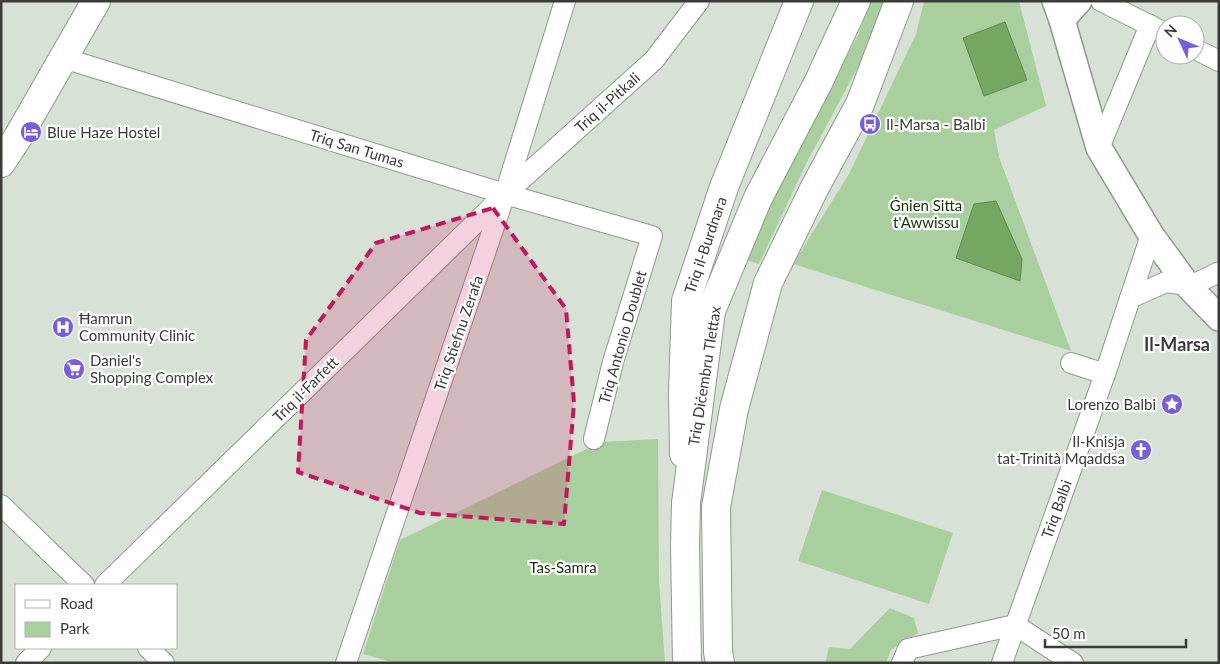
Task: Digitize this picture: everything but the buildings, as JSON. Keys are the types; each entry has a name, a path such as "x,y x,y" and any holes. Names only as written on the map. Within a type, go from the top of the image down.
{"main road":[{"path":"1,163 18,138 96,1"},
{"name":"Triq il-Burdnara","path":"686,503 683,393 686,301 724,187 799,1"},
{"name":"Triq Diċembru Tlettax","path":"687,663 686,503 710,311 758,198 818,83 856,1"},
{"path":"720,663 718,652 716,507 734,409 768,283 815,187 860,104 899,1"}],"street":[{"name":"Triq Stiefnu Zerafa","path":"346,663 505,194 565,1"},
{"name":"Triq il-Pitkali","path":"505,194 654,60 699,1"},
{"path":"1079,1 1058,11 1099,148 1151,235 1188,286 1219,318"},
{"path":"1101,1 1155,28"},
{"path":"1099,148 1155,35"},
{"path":"1205,54 1219,61"},
{"name":"Triq San Tumas","path":"63,58 505,194 652,236"},
{"name":"Triq il-Farfett","path":"106,584 505,194"},
{"name":"Triq Balbi","path":"1002,663 1105,374 1151,235"},
{"name":"Triq Antonio Doublet","path":"594,439 613,362 652,236"},
{"path":"1130,298 1166,282 1188,286 1217,273 1219,275"},
{"path":"1071,363 1105,374"},
{"path":"1,505 83,584"},
{"path":"902,663 908,649 1015,625 1073,663"},
{"path":"26,663 40,649"},
{"path":"149,649 164,663"}],"highlighted area":[{"path":"493,208 566,309 574,403 564,524 420,513 298,472 306,340 376,243"}],"green space":[{"path":"871,1 886,1 873,39 806,164 759,264 744,259 768,203 858,35"},
{"name":"Ġnien Sitta t'Awwissu","path":"924,1 1019,1 1046,106 994,130 999,157 1071,351 793,264 849,174 916,34"},
{"name":"Tas-Samra","path":"658,439 659,581 665,663 395,663 363,654 400,540 601,442"},
{"path":"822,490 953,533 929,604 798,561"},
{"path":"890,608 914,618 918,633 891,650 886,663 825,663 829,647 850,649"}],"shaded area":[{"path":"1005,22 1027,80 984,96 963,38"},
{"path":"996,201 1022,259 1020,281 956,258 974,204"}],"place":[{"name":"Il-Marsa - Balbi","path":"870,124"},
{"name":"Blue Haze Hostel","path":"31,132"},
{"name":"Ħamrun Community Clinic","path":"63,327"},
{"name":"Daniel's Shopping Complex","path":"74,369"},
{"name":"Lorenzo Balbi","path":"1172,404"},
{"name":"Il-Knisja tat-Trinità Mqaddsa","path":"1141,450"}],"district":[{"name":"Il-Marsa","path":"1177,344"}]}
